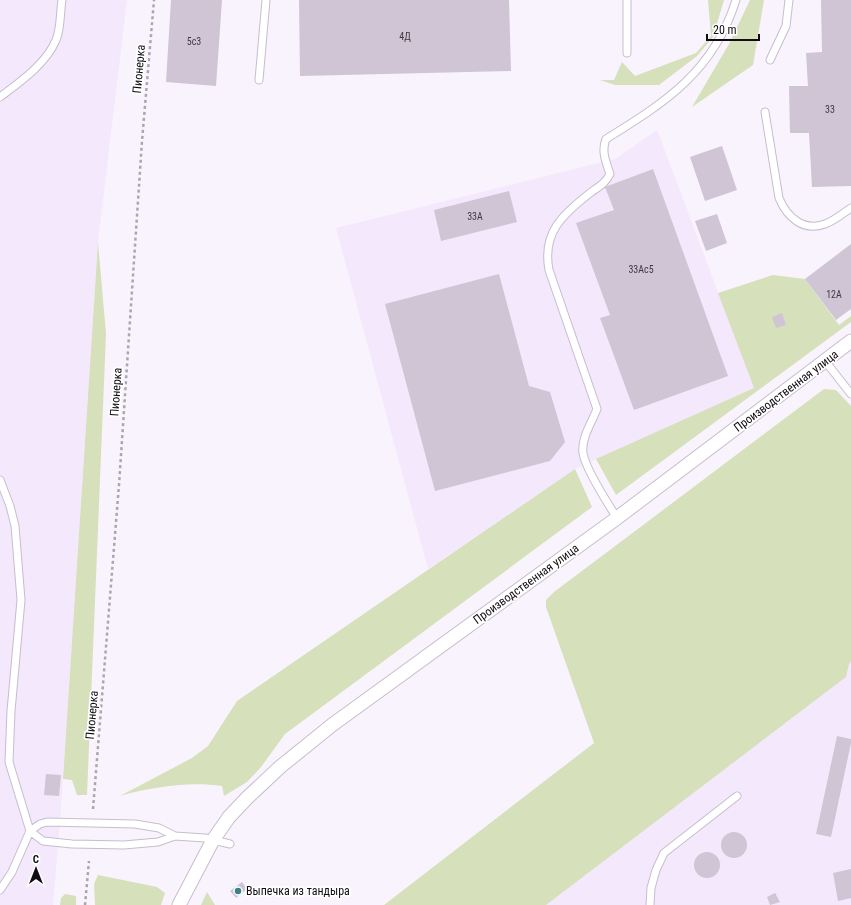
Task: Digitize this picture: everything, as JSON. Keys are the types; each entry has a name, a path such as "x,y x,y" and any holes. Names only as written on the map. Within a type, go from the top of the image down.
{"street":[{"name":"Производственная улица","path":"179,905 213,840 229,818 255,790 332,725 618,518 851,341"}],"lane":[{"path":"0,97 23,80 44,57 56,40 62,0"},
{"path":"259,80 266,0"},
{"path":"627,0 627,53"},
{"path":"618,518 586,464 583,452 585,437 597,409 549,270 546,256 550,237 557,224 570,210 605,182 610,174 604,154 606,139 670,97 698,70 722,36 736,0"},
{"path":"770,60 786,26 789,0"},
{"path":"765,112 779,198 783,209 790,217 797,222 816,226 826,224 851,208"},
{"path":"826,361 851,394"},
{"path":"0,480 10,506 15,526 21,600 11,711 9,762 30,832 43,841 72,844 138,844 158,842 175,836"},
{"path":"650,905 651,888 656,870 664,853 737,796"},
{"path":"0,890 12,872 30,832 40,824 47,822 135,824 159,828 175,836 213,840 230,844"}],"path":[{"name":"Пионерка","path":"93,809 119,485 142,141 154,0"},
{"path":"85,905 89,861"}],"shaded area":[{"path":"0,0 127,0 98,242 60,822 53,905 0,905"},
{"path":"657,130 754,388 575,469 428,569 336,228 615,159"},
{"path":"851,661 851,905 546,905 846,677"}],"green space":[{"path":"708,0 724,0 713,37 697,56 659,85 615,85 600,80 614,80 622,62 635,76 696,53 711,36"},
{"path":"750,0 764,0 753,65 692,107 729,44"},
{"path":"98,242 106,334 87,795 77,795 72,780 63,779"},
{"path":"773,275 805,279 839,325 851,316 851,322 616,495 596,459 754,388 718,293"},
{"path":"824,389 836,390 851,406 851,661 846,677 546,905 384,905 594,743 546,607 546,600 554,592"},
{"path":"575,469 592,507 285,734 261,767 247,782 224,796 222,786 197,784 157,788 120,796 192,758 208,746 237,701"},
{"path":"98,875 157,887 165,893 161,905 95,905 94,884"},
{"path":"207,892 215,905 201,905"},
{"path":"65,894 76,896 76,905 60,905 61,898"}],"building":[{"path":"171,0 222,0 216,86 166,82"},
{"path":"299,0 509,0 511,71 300,76"},
{"path":"821,0 851,0 851,186 812,187 809,133 790,133 789,86 808,86 806,53 822,52"},
{"path":"722,146 737,190 705,201 690,157"},
{"path":"653,169 728,376 634,410 600,318 610,315 576,223 614,210 605,187"},
{"path":"509,191 517,222 441,241 434,210"},
{"path":"717,214 727,243 706,251 695,221"},
{"path":"851,244 851,309 836,320 805,279"},
{"path":"499,274 529,386 550,392 565,442 550,461 435,491 385,304"},
{"path":"782,313 786,325 776,328 772,317"},
{"path":"837,736 851,739 851,743 831,837 816,834"},
{"path":"46,774 61,775 59,796 44,795"},
{"path":"734,832 743,836 747,845 743,854 734,858 725,854 721,845 725,836"},
{"path":"707,852 716,856 720,865 716,874 707,878 698,874 694,865 698,856"},
{"path":"851,869 851,898 838,901 833,873"},
{"path":"242,882 247,889 236,898 230,891"},
{"path":"775,893 780,902 770,905 767,897"}],"place":[{"name":"Выпечка из тандыра","path":"238,891"}]}
